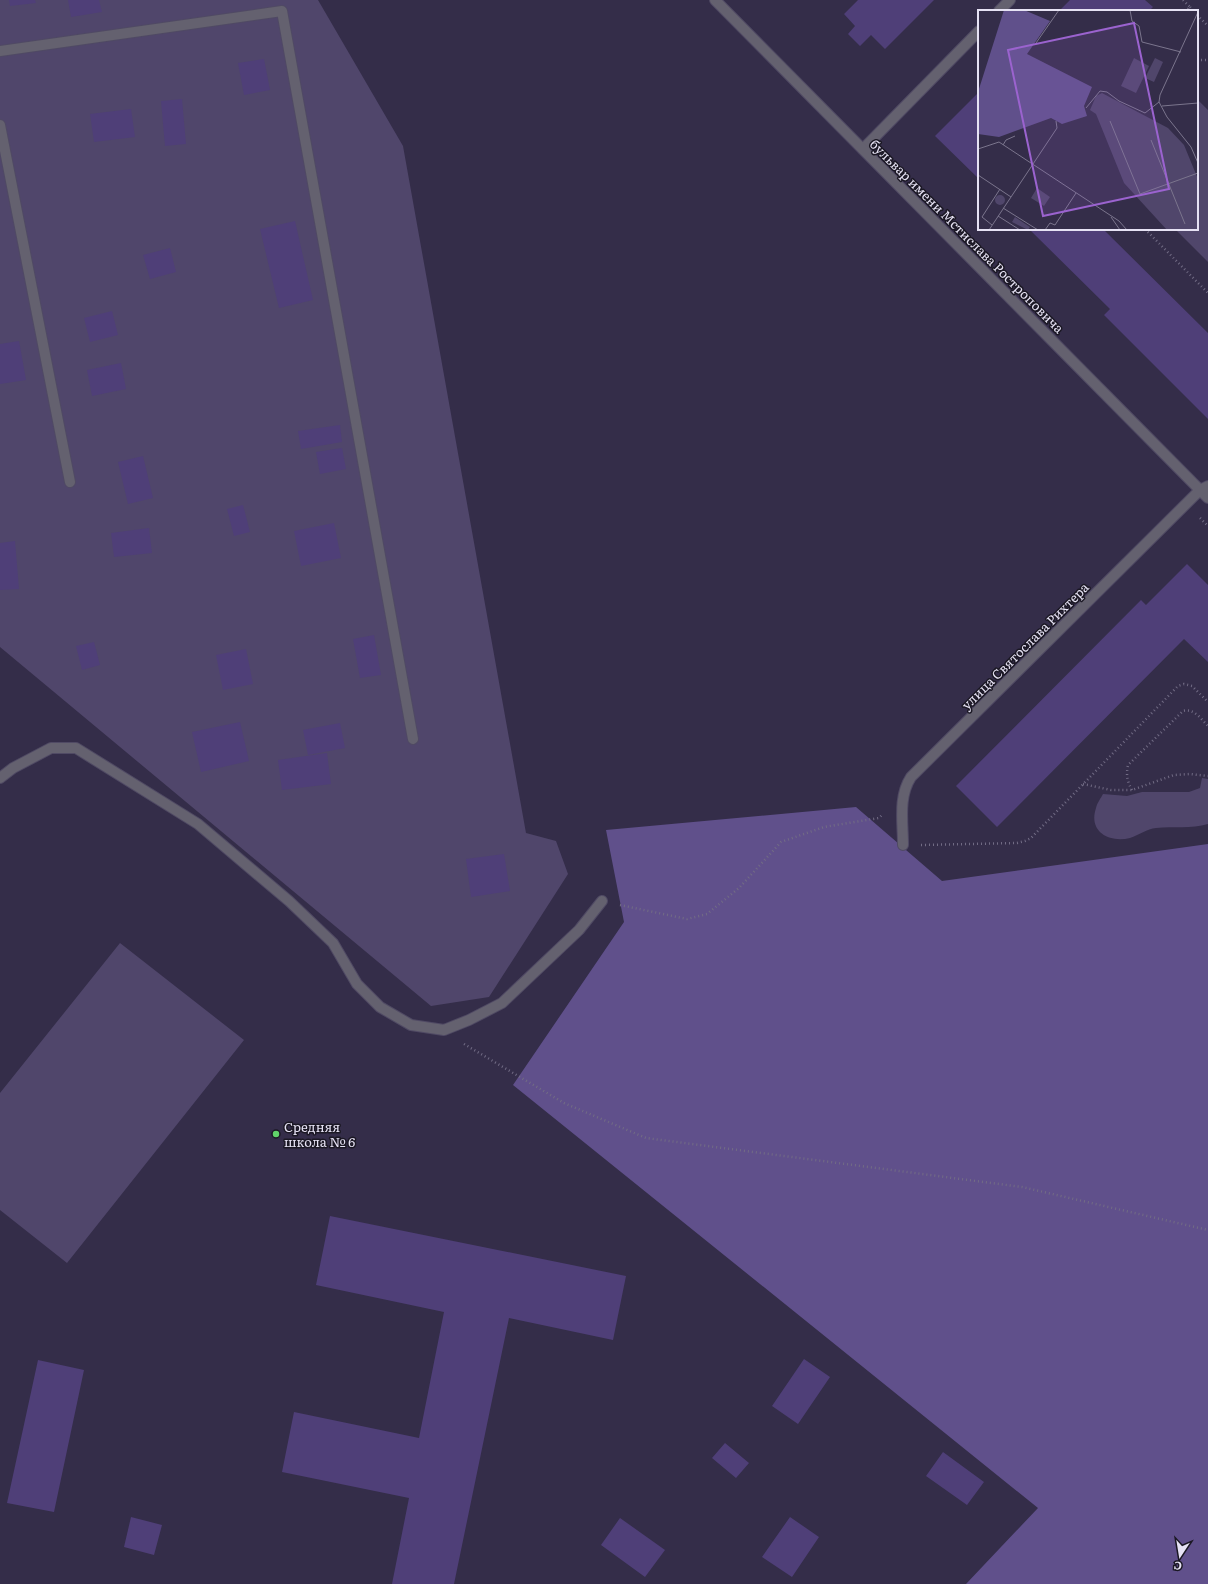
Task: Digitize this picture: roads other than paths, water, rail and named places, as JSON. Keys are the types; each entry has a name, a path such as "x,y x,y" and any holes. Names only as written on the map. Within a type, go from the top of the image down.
{"street":[{"name":"бульвар имени Мстислава Ростроповича","path":"715,0 1204,488 1208,498"},
{"path":"1000,10 1010,0"},
{"path":"0,51 282,11 413,739"},
{"path":"863,149 978,32"},
{"path":"0,125 70,482"},
{"name":"улица Святослава Рихтера","path":"903,845 903,797 905,786 911,777 1204,488"},
{"path":"0,778 13,768 50,748 76,748 198,824 289,901 333,943 357,984 380,1007 411,1025 444,1030 469,1020 502,1003 579,930 602,901"}],"place":[{"name":"Средняя школа № 6","path":"276,1134"}]}
